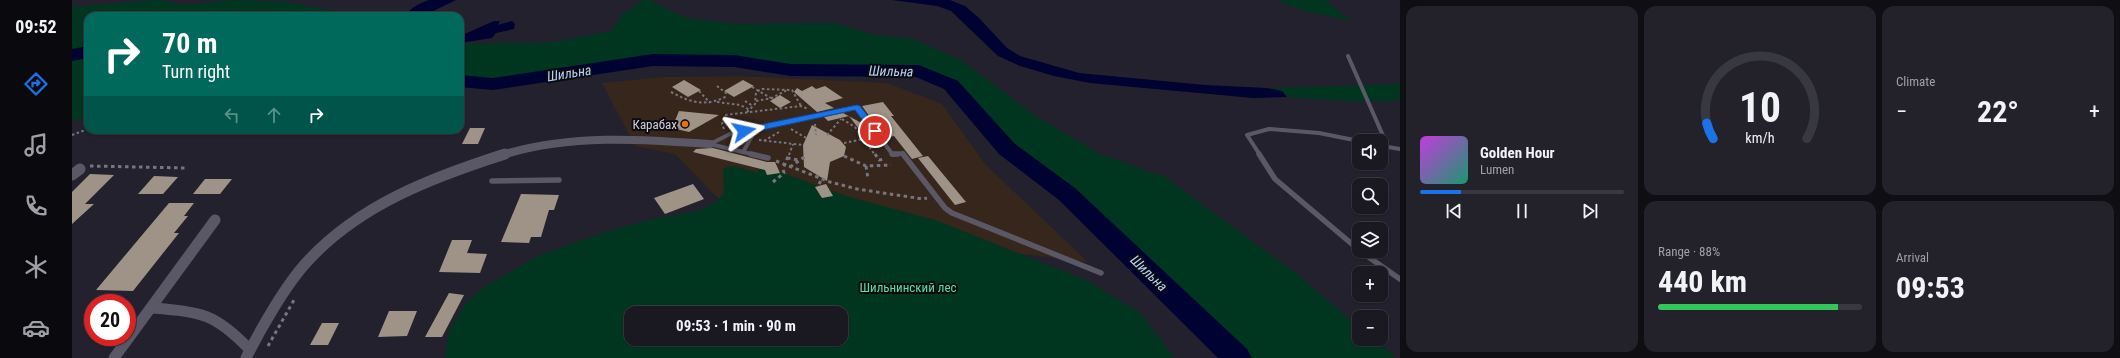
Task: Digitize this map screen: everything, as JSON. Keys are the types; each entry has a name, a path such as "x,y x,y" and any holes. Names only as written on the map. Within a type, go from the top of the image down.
{"street":[{"path":"152,308 203,312 221,321 248,354 295,277 309,259 328,241 377,208 432,178 473,163 548,143 641,139 710,144"},
{"path":"72,175 80,169"},
{"path":"114,358 215,220"}],"lane":[{"path":"1348,56 1382,134"},
{"path":"710,144 726,136 857,107 893,155 902,153 935,196 945,208 952,213 1101,273"},
{"path":"743,152 756,129"},
{"path":"1352,140 1318,133 1269,129 1246,135 1275,179 1352,244"},
{"path":"710,144 768,158"},
{"path":"1388,147 1400,149"},
{"path":"492,181 559,180"},
{"path":"1370,258 1400,279"}],"path":[{"path":"717,86 726,93 725,97 717,102"},
{"path":"752,87 774,98"},
{"path":"759,90 792,90 802,106 819,115"},
{"path":"747,113 756,101 756,95 759,90"},
{"path":"756,101 774,98 788,90"},
{"path":"699,91 708,99 710,103"},
{"path":"671,92 695,103 717,102 740,106 750,110"},
{"path":"782,93 786,95"},
{"path":"756,95 765,94"},
{"path":"745,101 753,106"},
{"path":"726,136 722,124 725,115 802,106"},
{"path":"827,135 841,119"},
{"path":"834,120 841,119 856,126 883,165"},
{"path":"809,126 821,123"},
{"path":"815,124 816,135"},
{"path":"764,141 785,130 797,128"},
{"path":"791,129 808,139"},
{"path":"72,134 84,130"},
{"path":"751,138 764,141 803,145"},
{"path":"844,143 864,139"},
{"path":"773,182 784,173 781,169 785,165 793,144"},
{"path":"790,166 807,155"},
{"path":"879,160 893,155"},
{"path":"844,156 866,166 891,165"},
{"path":"768,158 822,179 857,189 922,199 935,196"},
{"path":"787,158 799,160"},
{"path":"80,169 92,165 186,168"},
{"path":"866,166 868,179"},
{"path":"819,184 822,179"},
{"path":"268,346 298,293"}],"shaded area":[{"path":"429,0 456,0 431,12 409,12 419,4"},
{"path":"892,0 950,0 965,6 979,18 1007,48 1020,56 1079,73 1205,85 1267,88 1282,91 1287,97 1253,98 1090,83 1054,76 1020,66 998,56 951,11 937,6"},
{"path":"494,21 500,21 498,25 512,21 515,24 514,29 496,33 492,38 464,42 464,34"},
{"path":"738,76 887,83 942,104 986,165 1088,262 738,219 675,154 635,146 602,83 664,77"}],"green space":[{"path":"159,0 182,5 234,0 287,2 339,12 84,12 84,119 72,121 72,7"},
{"path":"643,0 649,0 686,18 738,24 836,23 871,34 914,39 961,60 1037,117 1100,154 1165,177 1298,275 1352,321 1352,346 1382,346 1396,358 1237,358 1067,194 1007,149 951,85 919,71 791,70 734,61 653,60 493,84 464,81 464,44 554,42 611,31 622,14"},
{"path":"1279,0 1325,0 1352,21 1300,10"},
{"path":"1400,84 1400,100 1364,102 1287,97 1282,91 1267,88"},
{"name":"Шильнинский лес","path":"734,166 755,172 762,168 769,168 849,197 935,220 1088,281 1140,313 1175,358 445,358 449,331 466,303 483,288 537,256 606,232 652,219 699,211 716,202 724,193 723,170 727,167"}],"building":[{"path":"684,80 701,90 688,97 672,87"},
{"path":"743,80 754,86 734,97 724,91"},
{"path":"812,86 816,89 825,86 843,98 825,103 834,108 817,112 794,92 797,88 802,91"},
{"path":"780,95 791,102 780,108 770,101"},
{"path":"883,102 894,116 891,116 923,156 912,159 894,136 885,138 862,106"},
{"path":"679,111 719,115 689,132 672,128"},
{"path":"843,113 849,116 828,121 824,117"},
{"path":"849,116 867,126 877,139 868,141"},
{"path":"812,125 840,140 846,147 844,156 830,162 827,181 804,167 803,145"},
{"path":"470,128 485,128 478,144 462,144"},
{"path":"713,148 767,162 775,162 780,173 767,175 765,170 693,152 696,149"},
{"path":"928,156 966,202 955,205 918,158"},
{"path":"90,174 114,175 85,204 94,204 72,224 72,192"},
{"path":"154,176 178,177 163,194 138,194"},
{"path":"205,179 232,179 220,194 193,194"},
{"path":"693,184 704,199 665,214 654,198"},
{"path":"826,184 833,196 822,198 815,187"},
{"path":"521,194 559,195 554,210 549,210 541,237 531,237 529,243 501,242"},
{"path":"169,203 194,203 184,216 188,216 174,233 179,233 133,291 96,290"},
{"path":"452,240 472,240 467,253 487,254 480,273 439,272"},
{"path":"449,293 464,295 442,337 425,337"},
{"path":"389,311 417,311 407,336 378,337"},
{"path":"322,323 339,323 328,345 310,345"}],"waterway":[{"name":"Шильна","path":"72,55 84,53"},
{"name":"Шильна","path":"464,81 493,84 653,60 734,61 791,70 919,71 951,85 1007,149 1067,194 1237,358"}],"place":[{"name":"Карабах","path":"685,124"}],"route":[{"path":"744,131 857,107 875,131"}]}
